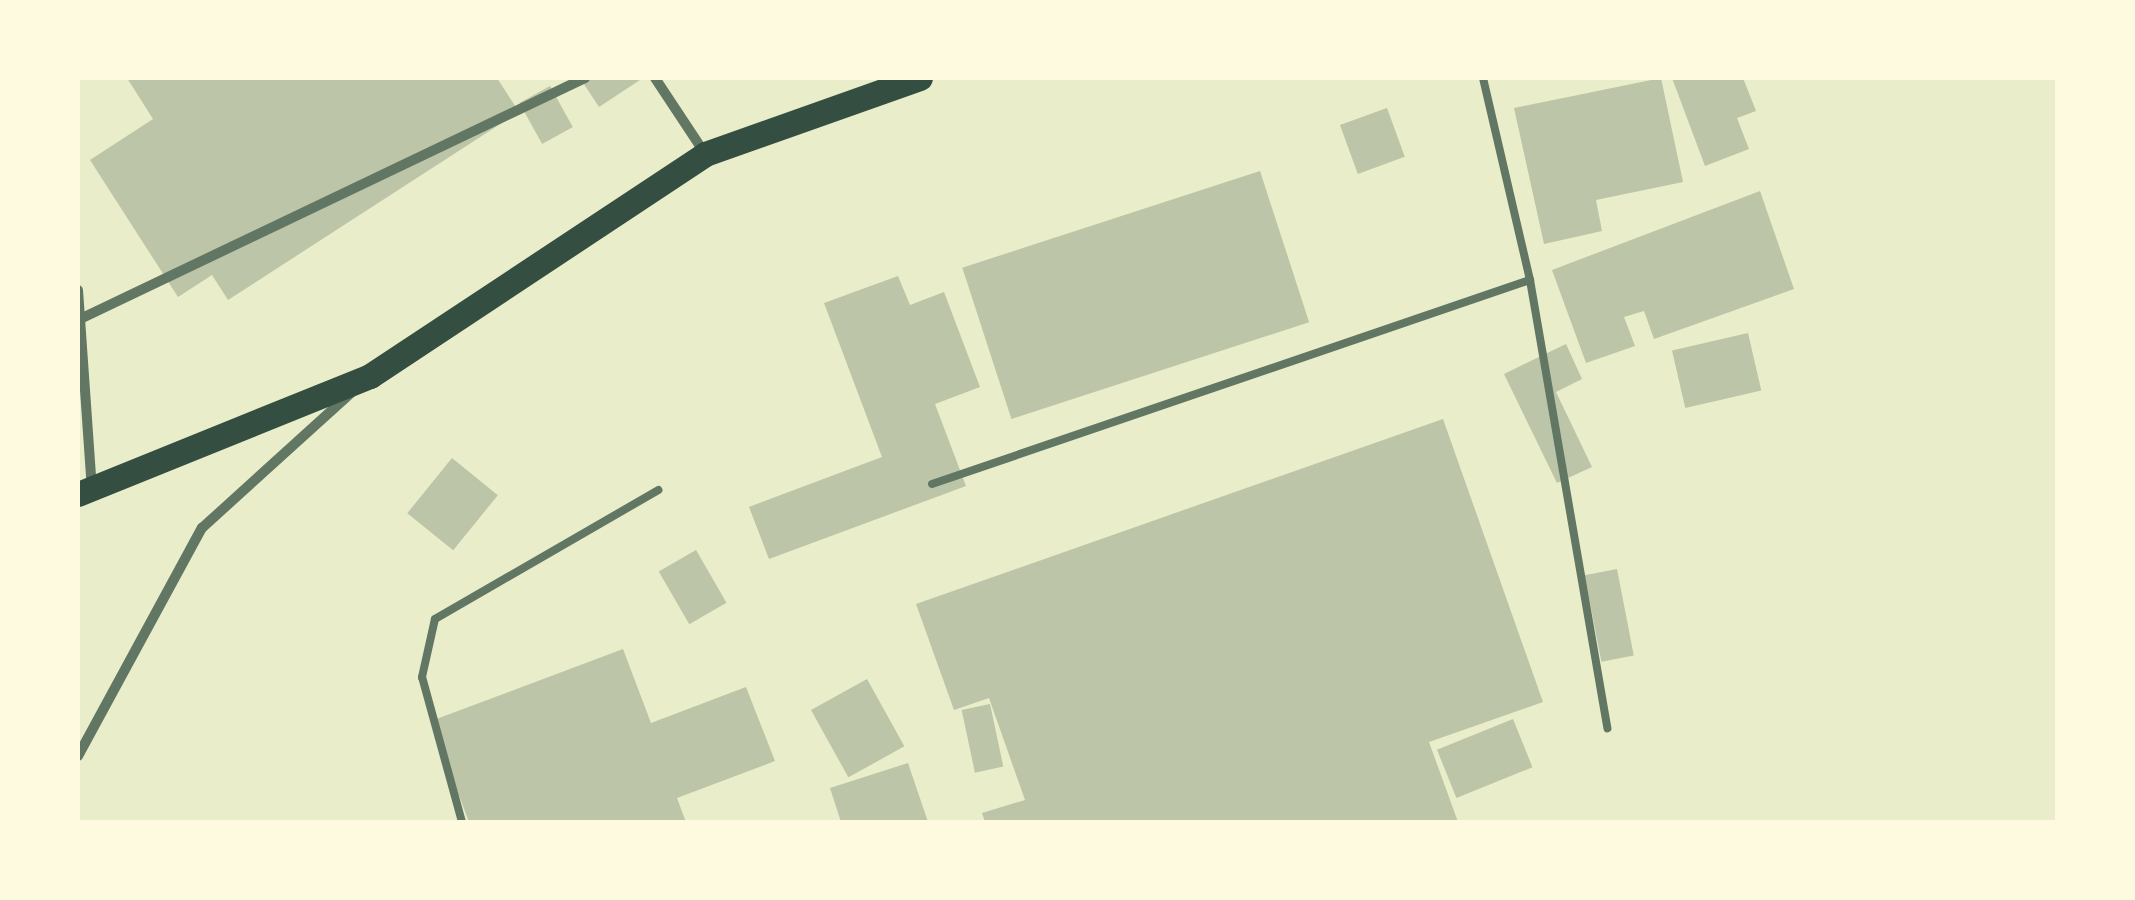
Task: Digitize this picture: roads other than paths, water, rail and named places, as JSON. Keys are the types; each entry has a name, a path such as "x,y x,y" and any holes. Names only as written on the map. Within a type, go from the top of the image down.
{"main road":[{"path":"85,491 370,376 705,154 920,78"}],"street":[{"path":"82,318 586,78"},
{"path":"655,78 705,154"},
{"path":"78,290 82,318 85,491"},
{"path":"78,756 202,528 370,376"}],"lane":[{"path":"1483,78 1530,280 1607,728"},
{"path":"932,484 1530,280"},
{"path":"462,822 422,677 435,619 658,490"}]}
